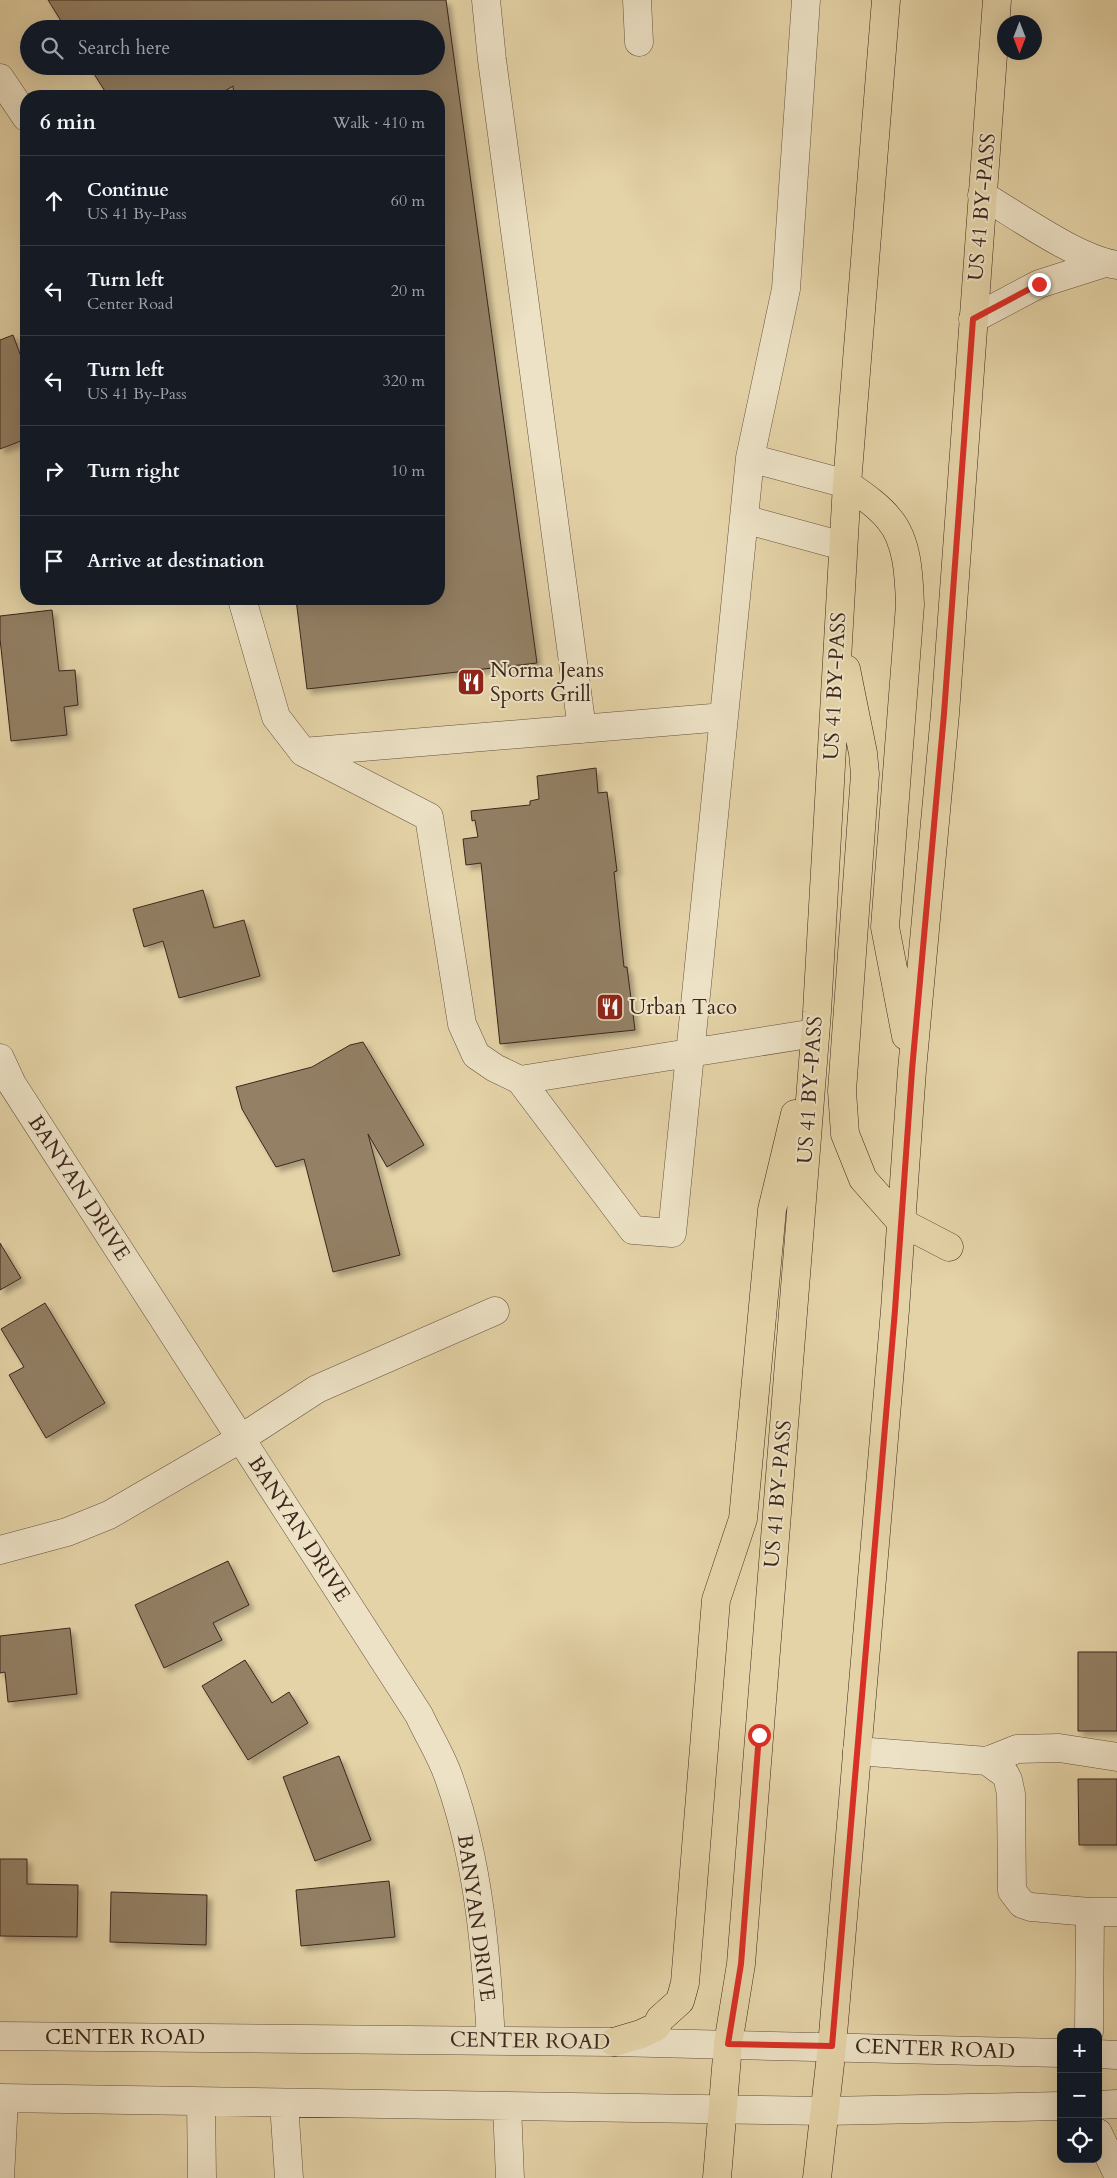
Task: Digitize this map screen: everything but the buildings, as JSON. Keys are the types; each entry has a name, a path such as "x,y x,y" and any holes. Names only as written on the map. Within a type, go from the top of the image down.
{"main road":[{"name":"US 41 BY-PASS","path":"717,2178 728,2044 741,1964 815,1033 847,484 886,0"},
{"name":"US 41 BY-PASS","path":"817,2178 832,2046 912,1070 944,714 997,0"},
{"path":"847,484 890,519 898,535 909,574 910,605 886,928 912,1070"},
{"path":"838,631 866,774 842,1091 843,1120 850,1151 863,1179 901,1222 949,1247"},
{"path":"614,2042 656,2026 660,2019 680,2001 684,1983 716,1600 743,1519 772,1210 815,1033"}],"street":[{"path":"486,0 492,60 582,729"},
{"path":"637,0 639,42"},
{"path":"244,605 276,718 303,752 429,817 462,1024 476,1055 495,1068 520,1080 633,1230 672,1233 750,458 786,289 806,0"},
{"path":"0,78 20,108"},
{"path":"982,195 1076,250 1111,264"},
{"path":"973,319 1039,284 1111,264"},
{"path":"750,458 847,484"},
{"path":"744,519 843,546"},
{"path":"303,752 724,717"},
{"path":"520,1080 815,1033"},
{"name":"BANYAN DRIVE","path":"0,1058 12,1084 419,1716 450,1779 470,1844 486,1958 491,2040"},
{"path":"0,1550 67,1532 109,1515 240,1439 317,1389 495,1311"},
{"path":"857,1750 987,1761 1017,1749 1059,1748 1117,1757"},
{"path":"987,1761 1005,1774 1010,1786 1010,1881 1016,1898 1022,1904 1040,1909 1117,1912"},
{"path":"1089,2028 1090,1912"},
{"name":"CENTER ROAD","path":"0,2036 491,2040 832,2046 1057,2053"},
{"path":"1102,2054 1117,2055"},
{"path":"0,2178 2,2098 826,2111 1057,2106"},
{"path":"201,2102 202,2178"},
{"path":"284,2103 289,2178"},
{"path":"1102,2104 1117,2104"},
{"path":"507,2106 510,2178"},
{"path":"1102,2141 1117,2173"}],"place":[{"name":"Norma Jeans Sports Grill","path":"471,682"},
{"name":"Urban Taco","path":"610,1007"}],"route":[{"path":"759,1735 741,1964 728,2044 832,2046 895,1310 912,1070 944,714 973,319 1039,284"}]}
